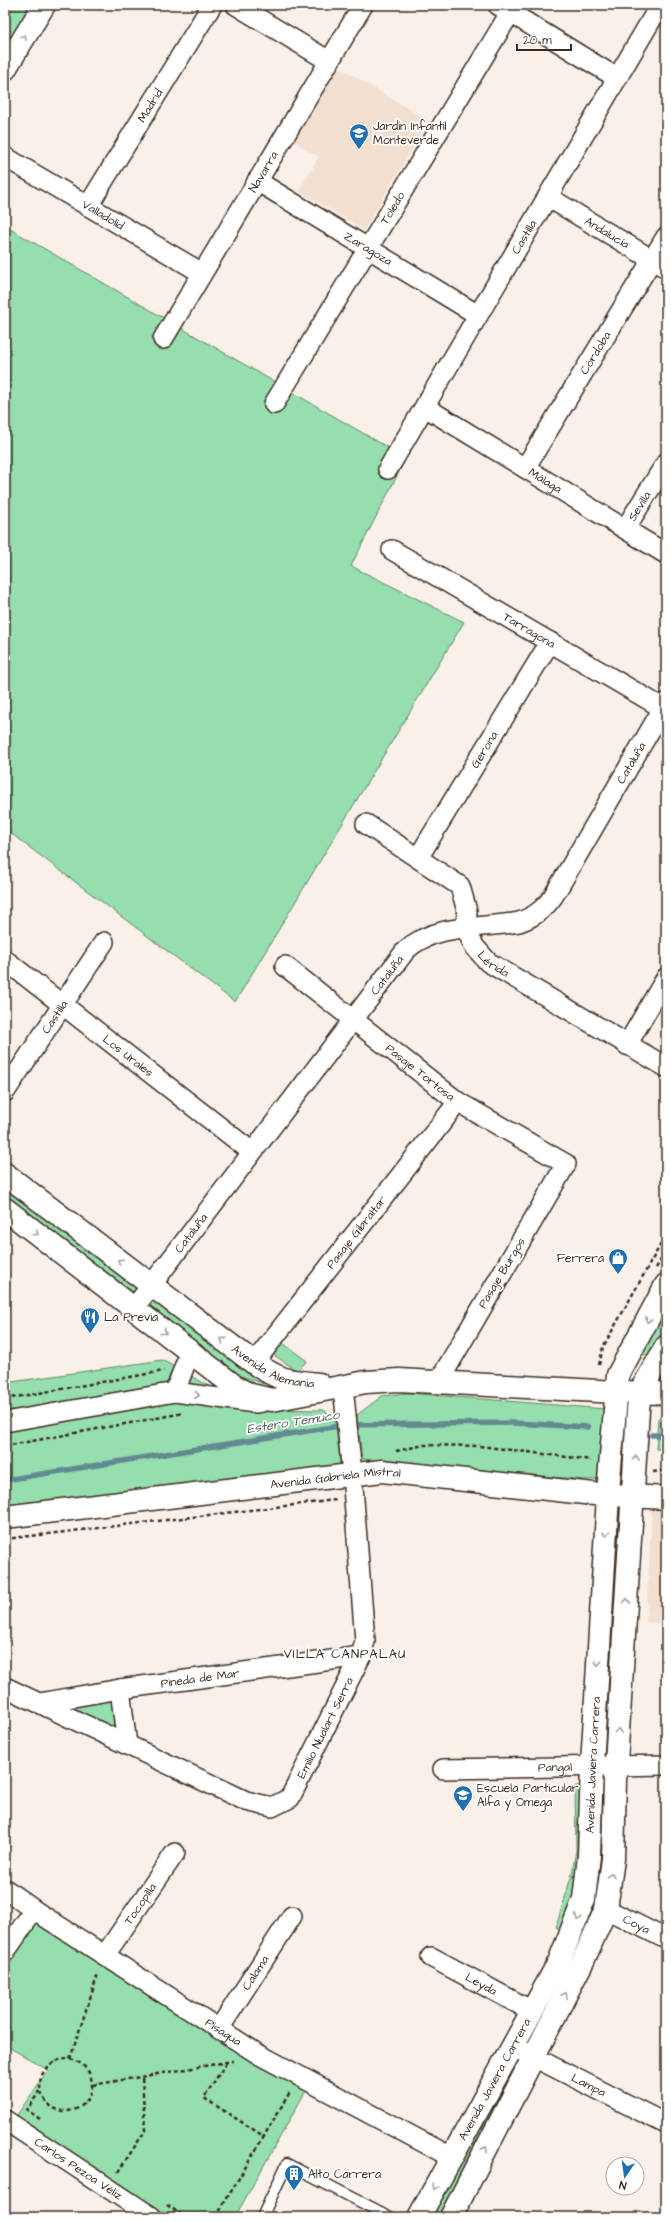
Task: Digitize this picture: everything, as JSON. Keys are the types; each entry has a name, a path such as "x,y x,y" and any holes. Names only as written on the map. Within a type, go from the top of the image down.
{"main road":[{"path":"5,69 44,5"},
{"name":"Avenida Alemania","path":"5,1174 254,1363 276,1378 344,1395"},
{"name":"Avenida Alemania","path":"5,1209 134,1308 188,1358 237,1388 251,1395 272,1400 344,1395"},
{"name":"Avenida Javiera Carrera","path":"419,2217 559,1962 584,1899 589,1863 592,1766 608,1495 618,1375 666,1285"},
{"name":"Avenida Javiera Carrera","path":"451,2217 532,2057 599,1930 606,1909 613,1859 616,1766 640,1392 666,1347"},
{"path":"344,1395 399,1380 439,1381 616,1392 666,1393"},
{"name":"Avenida Gabriela Mistral","path":"5,1517 352,1466 608,1495 666,1498"}],"street":[{"name":"Madrid","path":"88,206 212,5"},
{"path":"236,5 329,61"},
{"name":"Navarra","path":"163,339 363,5"},
{"name":"Castilla","path":"388,470 660,5"},
{"path":"504,9 617,78"},
{"name":"Toledo","path":"274,404 368,249 504,9"},
{"name":"Valladolid","path":"5,157 202,273"},
{"name":"Zaragoza","path":"257,181 478,315"},
{"name":"Andalucía","path":"548,197 659,264"},
{"name":"Córdoba","path":"525,468 659,264 666,237"},
{"name":"Málaga","path":"425,407 666,554"},
{"name":"Sevilla","path":"625,529 666,463"},
{"name":"Tarragona","path":"392,550 665,707"},
{"name":"Gerona","path":"418,858 550,642"},
{"name":"Cataluña","path":"134,1308 406,950 414,943 432,934 466,928 519,922 531,917 544,908 554,895 665,707"},
{"name":"Lérida","path":"366,824 460,886 467,912 466,928 481,954 497,968 627,1045 666,1066"},
{"name":"Castilla","path":"5,1092 64,1006 104,942"},
{"name":"Los Urales","path":"5,960 252,1152"},
{"name":"Pasaje Tortosa","path":"285,966 352,1021 458,1102 566,1164"},
{"path":"627,1045 666,978"},
{"name":"Pasaje Gibraltar","path":"254,1363 458,1102"},
{"name":"Pasaje Burgos","path":"439,1381 566,1164"},
{"path":"175,1392 188,1358"},
{"path":"10,1417 175,1392 255,1403 272,1400"},
{"name":"Emilio Nualart Serra","path":"5,1687 246,1801 272,1807 290,1798 361,1656 365,1641 352,1466 344,1395"},
{"name":"Pineda de Mar","path":"39,1703 120,1689 361,1656"},
{"path":"120,1689 127,1745"},
{"name":"Pangal","path":"443,1769 666,1765"},
{"name":"Tocopilla","path":"105,1955 175,1853"},
{"name":"Pisagua","path":"5,1889 34,1910 258,2054 451,2157"},
{"name":"Coya","path":"606,1909 666,1939"},
{"path":"5,1952 34,1910"},
{"name":"Calama","path":"219,2029 292,1916"},
{"name":"Leyda","path":"430,1957 532,2011"},
{"name":"Lampa","path":"512,2046 666,2124"},
{"name":"Carlos Pezoa Véliz","path":"5,2120 152,2217"}],"lane":[{"path":"262,2217 287,2164 390,2217"}],"path":[{"path":"598,1372 603,1347 666,1235"},
{"path":"5,1399 163,1371 188,1358"},
{"path":"5,1446 191,1412"},
{"path":"5,1539 354,1498"},
{"path":"70,2059 105,1955"},
{"path":"93,2085 226,2062 258,2054"},
{"path":"70,2059 87,2067 93,2085 87,2102 72,2112 53,2109 41,2095 40,2076 52,2062 70,2059"},
{"path":"226,2062 204,2098 265,2137"},
{"path":"216,2217 265,2137 299,2075"},
{"path":"118,2172 145,2131 142,2076"},
{"path":"41,2089 27,2110 47,2123"},
{"path":"111,2167 124,2176"},
{"path":"160,2200 184,2217"}],"shaded area":[{"name":"Jardín Infantil Monteverde","path":"339,67 429,121 364,230 299,191 319,157 294,142"},
{"path":"652,1505 666,1506 666,1624 646,1622"}],"green space":[{"path":"15,5 32,5 5,51 5,21"},
{"path":"5,226 406,458 351,566 464,622 235,1002 5,829"},
{"path":"5,1179 141,1283 133,1292 5,1195"},
{"path":"154,1294 245,1366 264,1384 238,1375 145,1305"},
{"path":"666,1302 666,1325 649,1355 637,1354"},
{"path":"280,1341 307,1361 297,1371 271,1353"},
{"path":"162,1360 251,1409 324,1410 335,1419 341,1469 5,1507 5,1383"},
{"path":"407,1393 606,1409 600,1479 586,1480 362,1459 357,1415 382,1396"},
{"path":"663,1412 666,1412 666,1449 656,1449 658,1419"},
{"path":"615,1536 622,1537 609,1732 602,1731"},
{"path":"112,1696 118,1731 57,1702"},
{"path":"575,1786 583,1786 579,1889 565,1932 556,1927 572,1874 576,1850"},
{"path":"36,1919 308,2087 235,2217 164,2217 15,2118 48,2070 5,2045 5,1965"},
{"path":"512,2063 519,2066 440,2217 431,2217"}],"waterway":[{"name":"Estero Temuco","path":"5,1480 345,1425 513,1423 588,1427"},
{"name":"Estero Temuco","path":"652,1435 666,1435"}],"place":[{"name":"Jardín Infantil Monteverde","path":"359,150"},
{"name":"Ferrera","path":"618,1275"},
{"name":"La Previa","path":"90,1334"},
{"name":"Escuela Particular Alfa y Omega","path":"463,1812"},
{"name":"Alto Carrera","path":"294,2191"}],"district":[{"name":"VILLA CANPALAU","path":"345,1654"}]}
